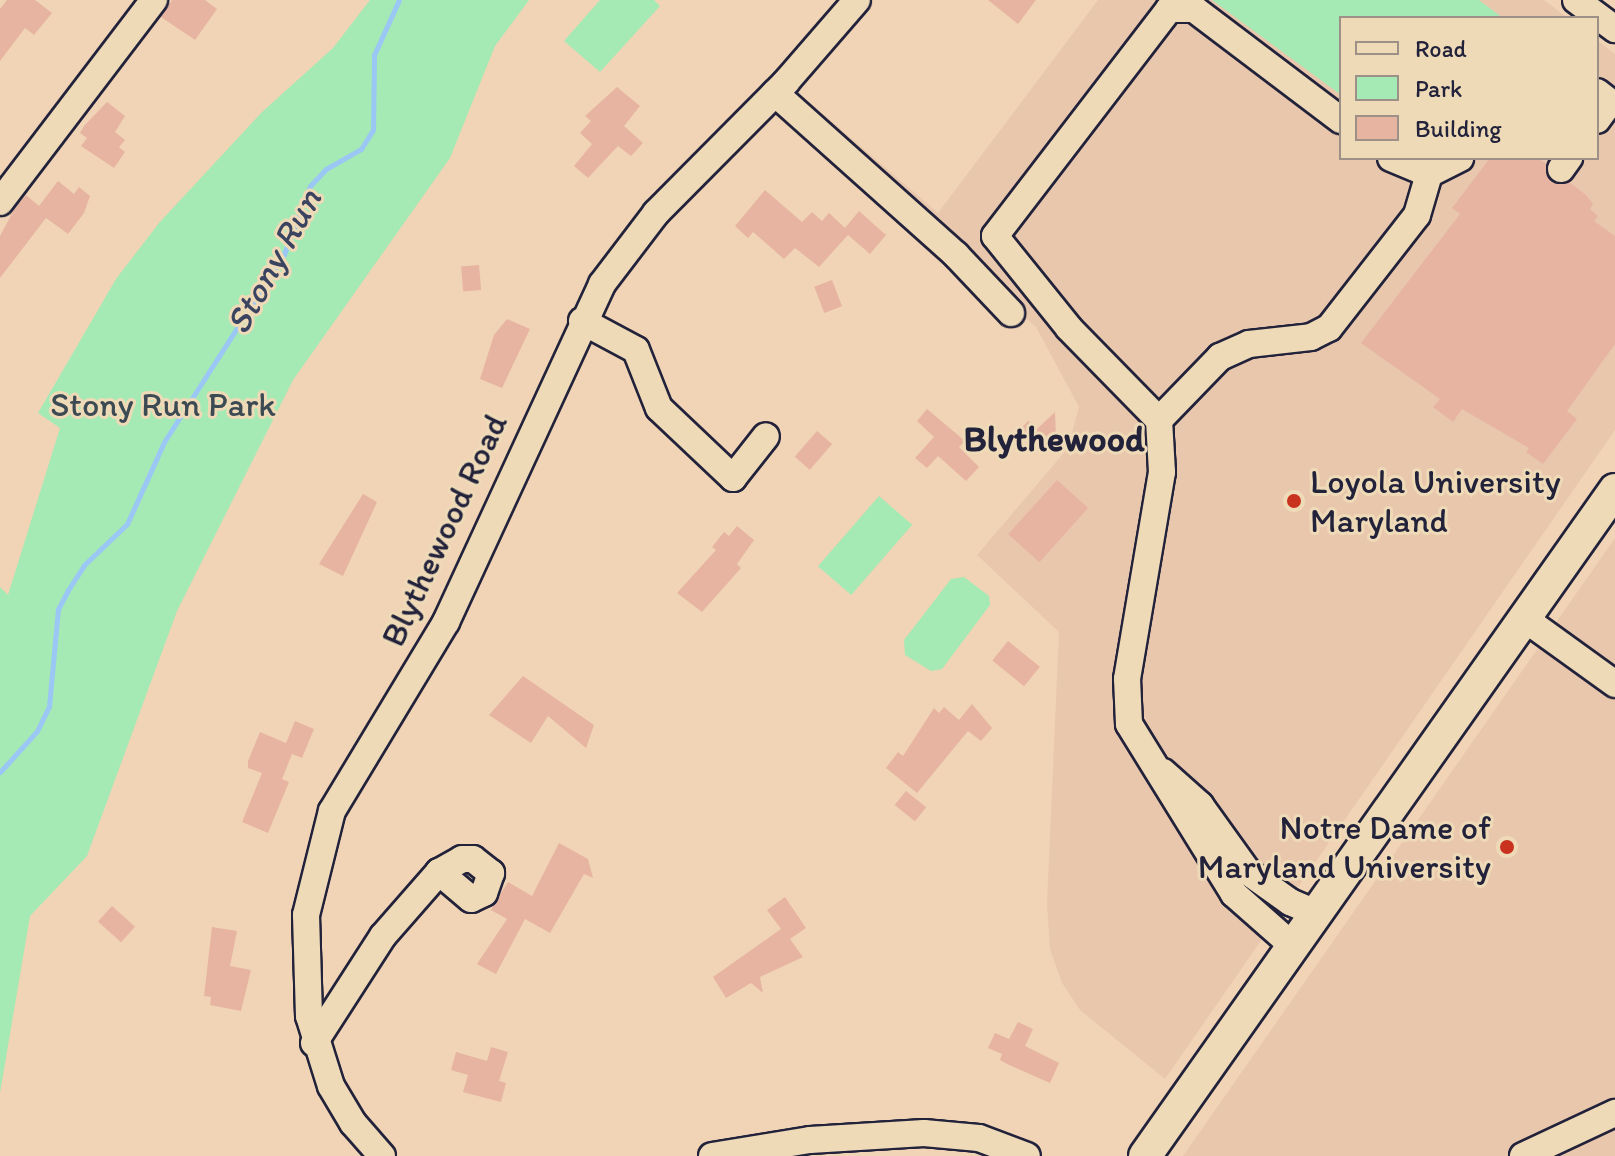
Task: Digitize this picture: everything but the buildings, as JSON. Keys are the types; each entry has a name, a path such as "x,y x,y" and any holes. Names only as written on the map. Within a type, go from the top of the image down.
{"main road":[{"path":"1145,1156 1615,490"}],"street":[{"path":"0,202 154,0"},
{"name":"Blythewood Road","path":"382,1156 342,1105 314,1043 306,992 306,915 332,811 453,609 582,321 641,230 775,93 857,0"},
{"path":"1293,946 1234,894 1129,724 1126,697 1162,472 1159,420 1069,328 995,236 1169,9 1194,9 1339,118"},
{"path":"775,93 980,277 1011,313"},
{"path":"1599,94 1610,102 1599,117"},
{"path":"1396,160 1429,174"},
{"path":"1159,420 1220,357 1249,344 1311,337 1329,328 1417,215 1429,174 1458,160"},
{"path":"582,321 636,350 651,398 733,478 766,436"},
{"path":"1525,619 1615,684"},
{"path":"1154,765 1200,805 1248,872 1290,902 1316,913"},
{"path":"314,1043 383,936 439,872"},
{"path":"1523,1156 1615,1113"},
{"path":"712,1156 810,1140 924,1133 979,1138 1027,1156"}],"shaded area":[{"name":"Loyola University Maryland","path":"1098,0 1544,0 1565,16 1339,16 1339,160 1599,160 1599,42 1615,54 1615,430 1165,1079 1080,1010 1062,983 1050,949 1047,904 1059,632 977,555 1068,448 1079,407 1036,327 777,105 794,89 938,213"},
{"name":"Notre Dame of Maryland University","path":"1615,538 1615,1156 1183,1156"}],"green space":[{"name":"Stony Run Park","path":"370,0 529,0 495,46 450,158 293,380 177,611 87,856 30,916 0,1093 0,587 8,595 60,428 38,413 116,279 159,223 261,113 333,48"},
{"path":"600,0 654,0 660,6 600,72 564,41"},
{"path":"1212,0 1479,0 1500,16 1339,16 1339,94"},
{"path":"879,496 912,525 851,595 818,566"},
{"path":"964,577 989,596 990,605 942,669 931,671 905,655 904,640 951,579"}],"waterway":[{"name":"Stony Run","path":"0,772 37,731 49,706 58,609 68,590 84,565 127,524 164,442 284,254 310,186 326,169 361,149 373,130 374,55 399,0"}],"place":[{"name":"Loyola University Maryland","path":"1294,501"},
{"name":"Notre Dame of Maryland University","path":"1507,847"}],"district":[{"name":"Blythewood","path":"1054,439"}]}
